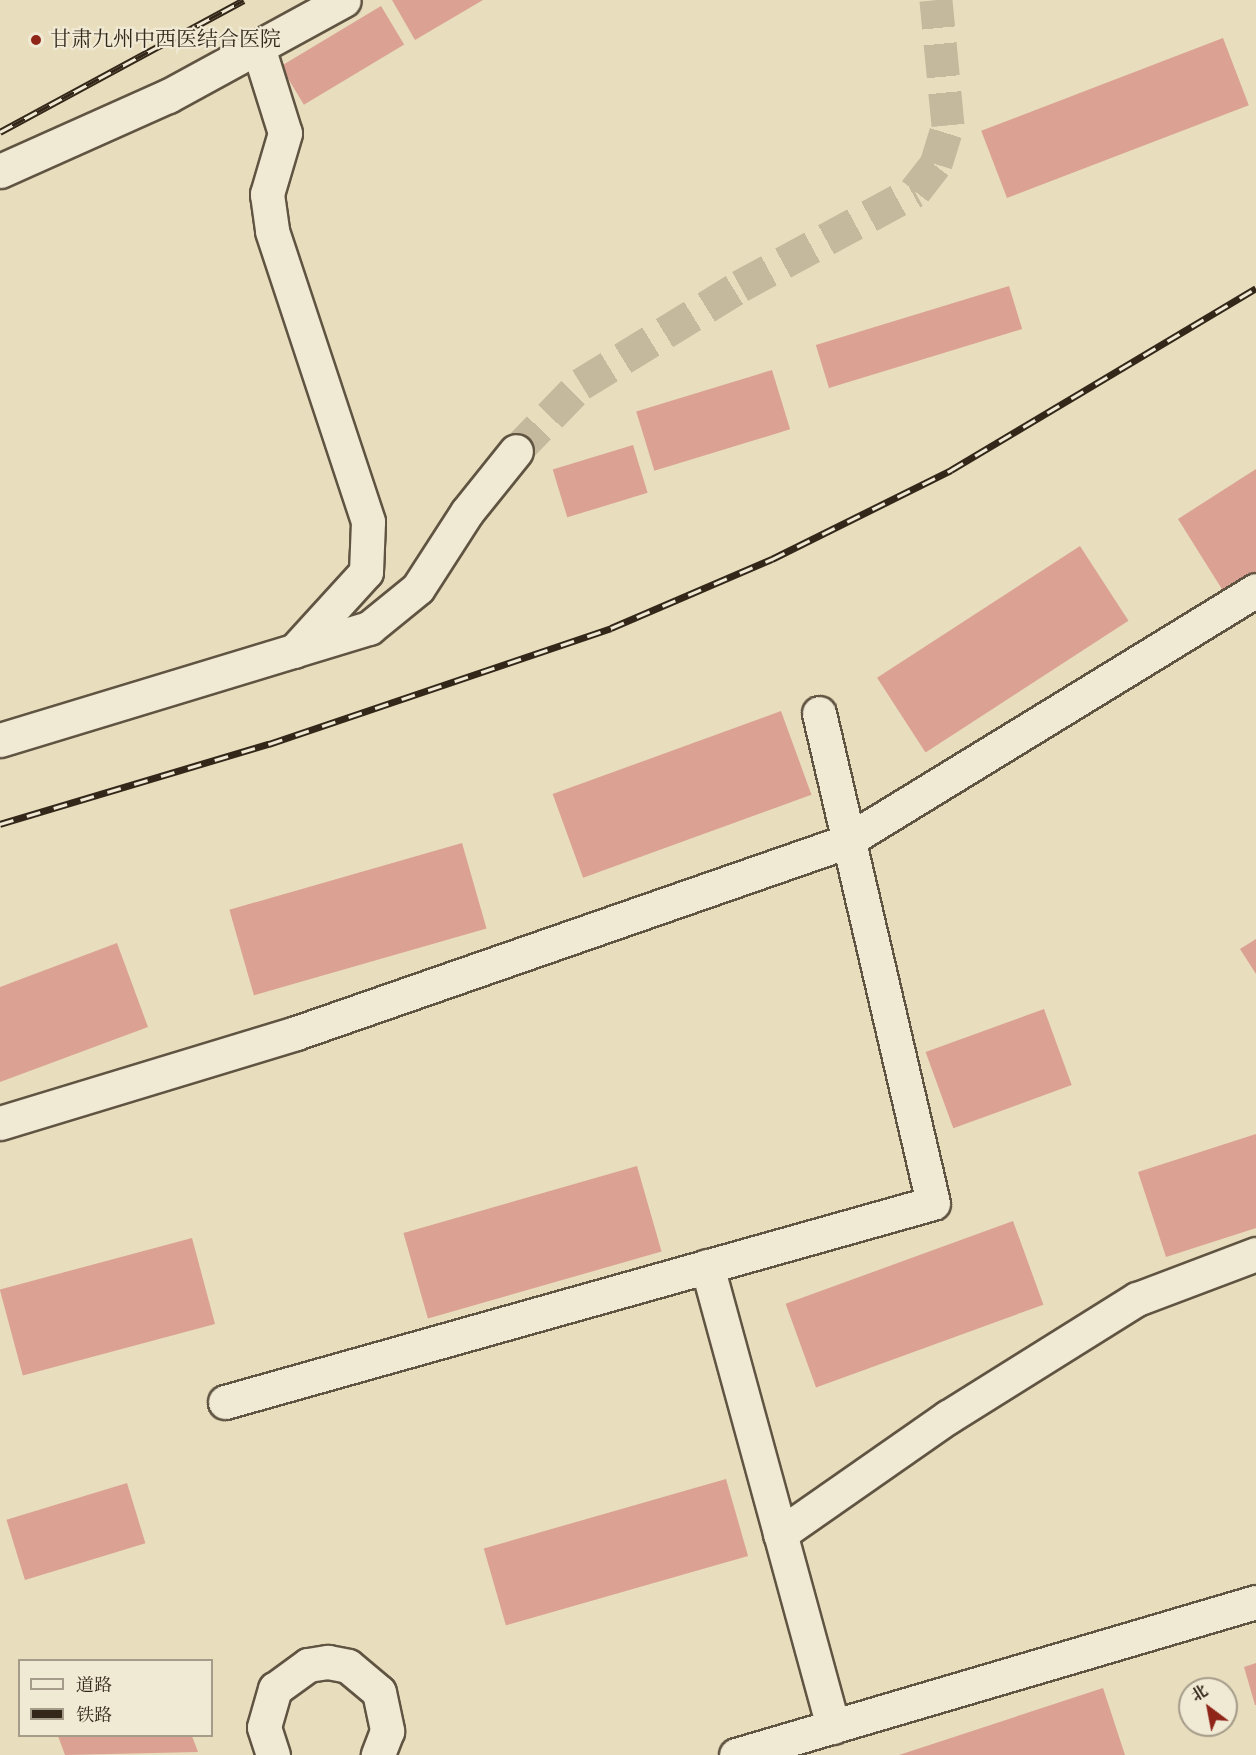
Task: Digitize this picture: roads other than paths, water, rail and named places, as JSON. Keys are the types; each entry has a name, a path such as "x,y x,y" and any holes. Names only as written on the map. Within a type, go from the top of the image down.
{"lane":[{"path":"0,171 168,96 344,0"},
{"path":"258,47 285,133 267,194 272,231 368,522 366,572 294,651"},
{"path":"0,740 369,628 418,588 467,512 516,451"},
{"path":"0,1123 296,1033 845,842 1256,590"},
{"path":"225,1402 933,1203 845,842 819,713"},
{"path":"780,1534 948,1417 1137,1299 1256,1254"},
{"path":"707,1266 833,1726"},
{"path":"736,1755 1256,1602"},
{"path":"273,1755 264,1728 275,1689 308,1665 328,1662 348,1666 379,1692 387,1731 378,1755"}],"tunnel":[{"path":"516,451 581,384 740,286 915,191 936,164 948,125 936,0"}],"railway":[{"path":"0,132 244,0"},
{"path":"0,824 269,744 611,628 772,559 951,470 1256,288"}],"place":[{"name":"甘肃九州中西医结合医院","path":"36,40"}]}
